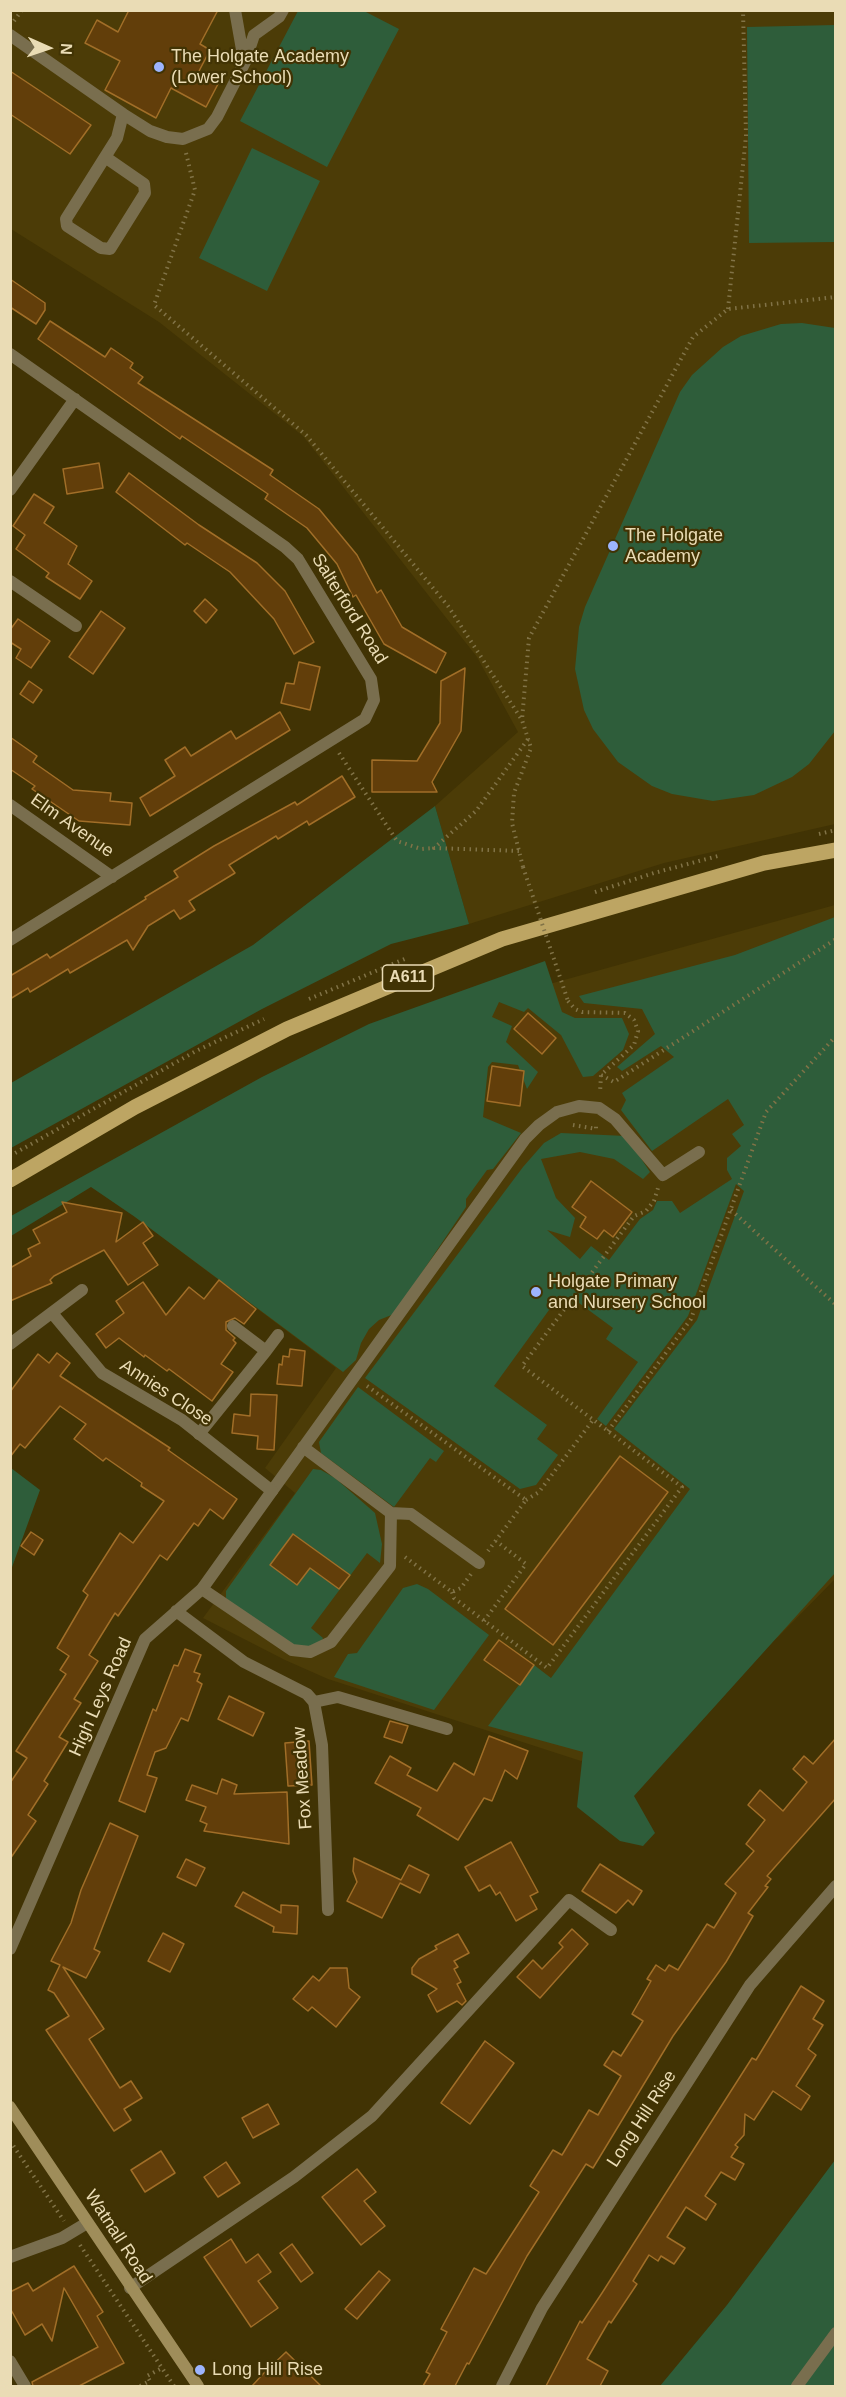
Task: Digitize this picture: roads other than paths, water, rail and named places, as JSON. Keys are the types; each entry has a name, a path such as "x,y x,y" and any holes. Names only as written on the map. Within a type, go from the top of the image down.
{"main road":[{"name":"A611","path":"10,1180 135,1107 287,1029 502,939 764,863 836,850"},
{"name":"Watnall Road","path":"10,2107 198,2386"}],"street":[{"path":"235,10 245,62"},
{"path":"10,35 150,131 183,140 208,129 217,117 245,62 254,35 279,17 283,10"},
{"path":"105,157 144,184 145,193 110,249 101,249 67,226 66,219 119,134 123,114"},
{"name":"Salterford Road","path":"10,354 285,547 306,570 371,679 374,700 365,719 10,940"},
{"path":"10,490 75,399"},
{"path":"10,581 76,626"},
{"name":"Elm Avenue","path":"10,805 112,876"},
{"name":"High Leys Road","path":"10,1949 145,1639 202,1589 525,1139 557,1112 579,1106 599,1108 615,1119 663,1175 699,1152"},
{"path":"10,1344 82,1290"},
{"name":"Annies Close","path":"52,1313 102,1373 182,1420 272,1491"},
{"path":"233,1326 266,1351"},
{"path":"199,1434 278,1335"},
{"path":"303,1447 391,1513 411,1514 479,1563"},
{"path":"202,1589 292,1650 310,1652 331,1642 390,1566 391,1513"},
{"name":"Fox Meadow","path":"176,1611 244,1662 307,1694 314,1702 322,1745 328,1910"},
{"path":"314,1702 338,1697 447,1730"},
{"name":"Long Hill Rise","path":"502,2386 542,2308 750,1984 836,1886"},
{"path":"130,2288 294,2177 372,2116 569,1900 611,1930"},
{"path":"10,2257 87,2223"},
{"path":"797,2386 836,2333"},
{"path":"10,2361 25,2386"}],"place":[{"name":"The Holgate Academy (Lower School)","path":"159,67"},
{"name":"The Holgate Academy","path":"613,546"},
{"name":"Holgate Primary and Nursery School","path":"536,1292"},
{"name":"Long Hill Rise","path":"200,2370"}]}
